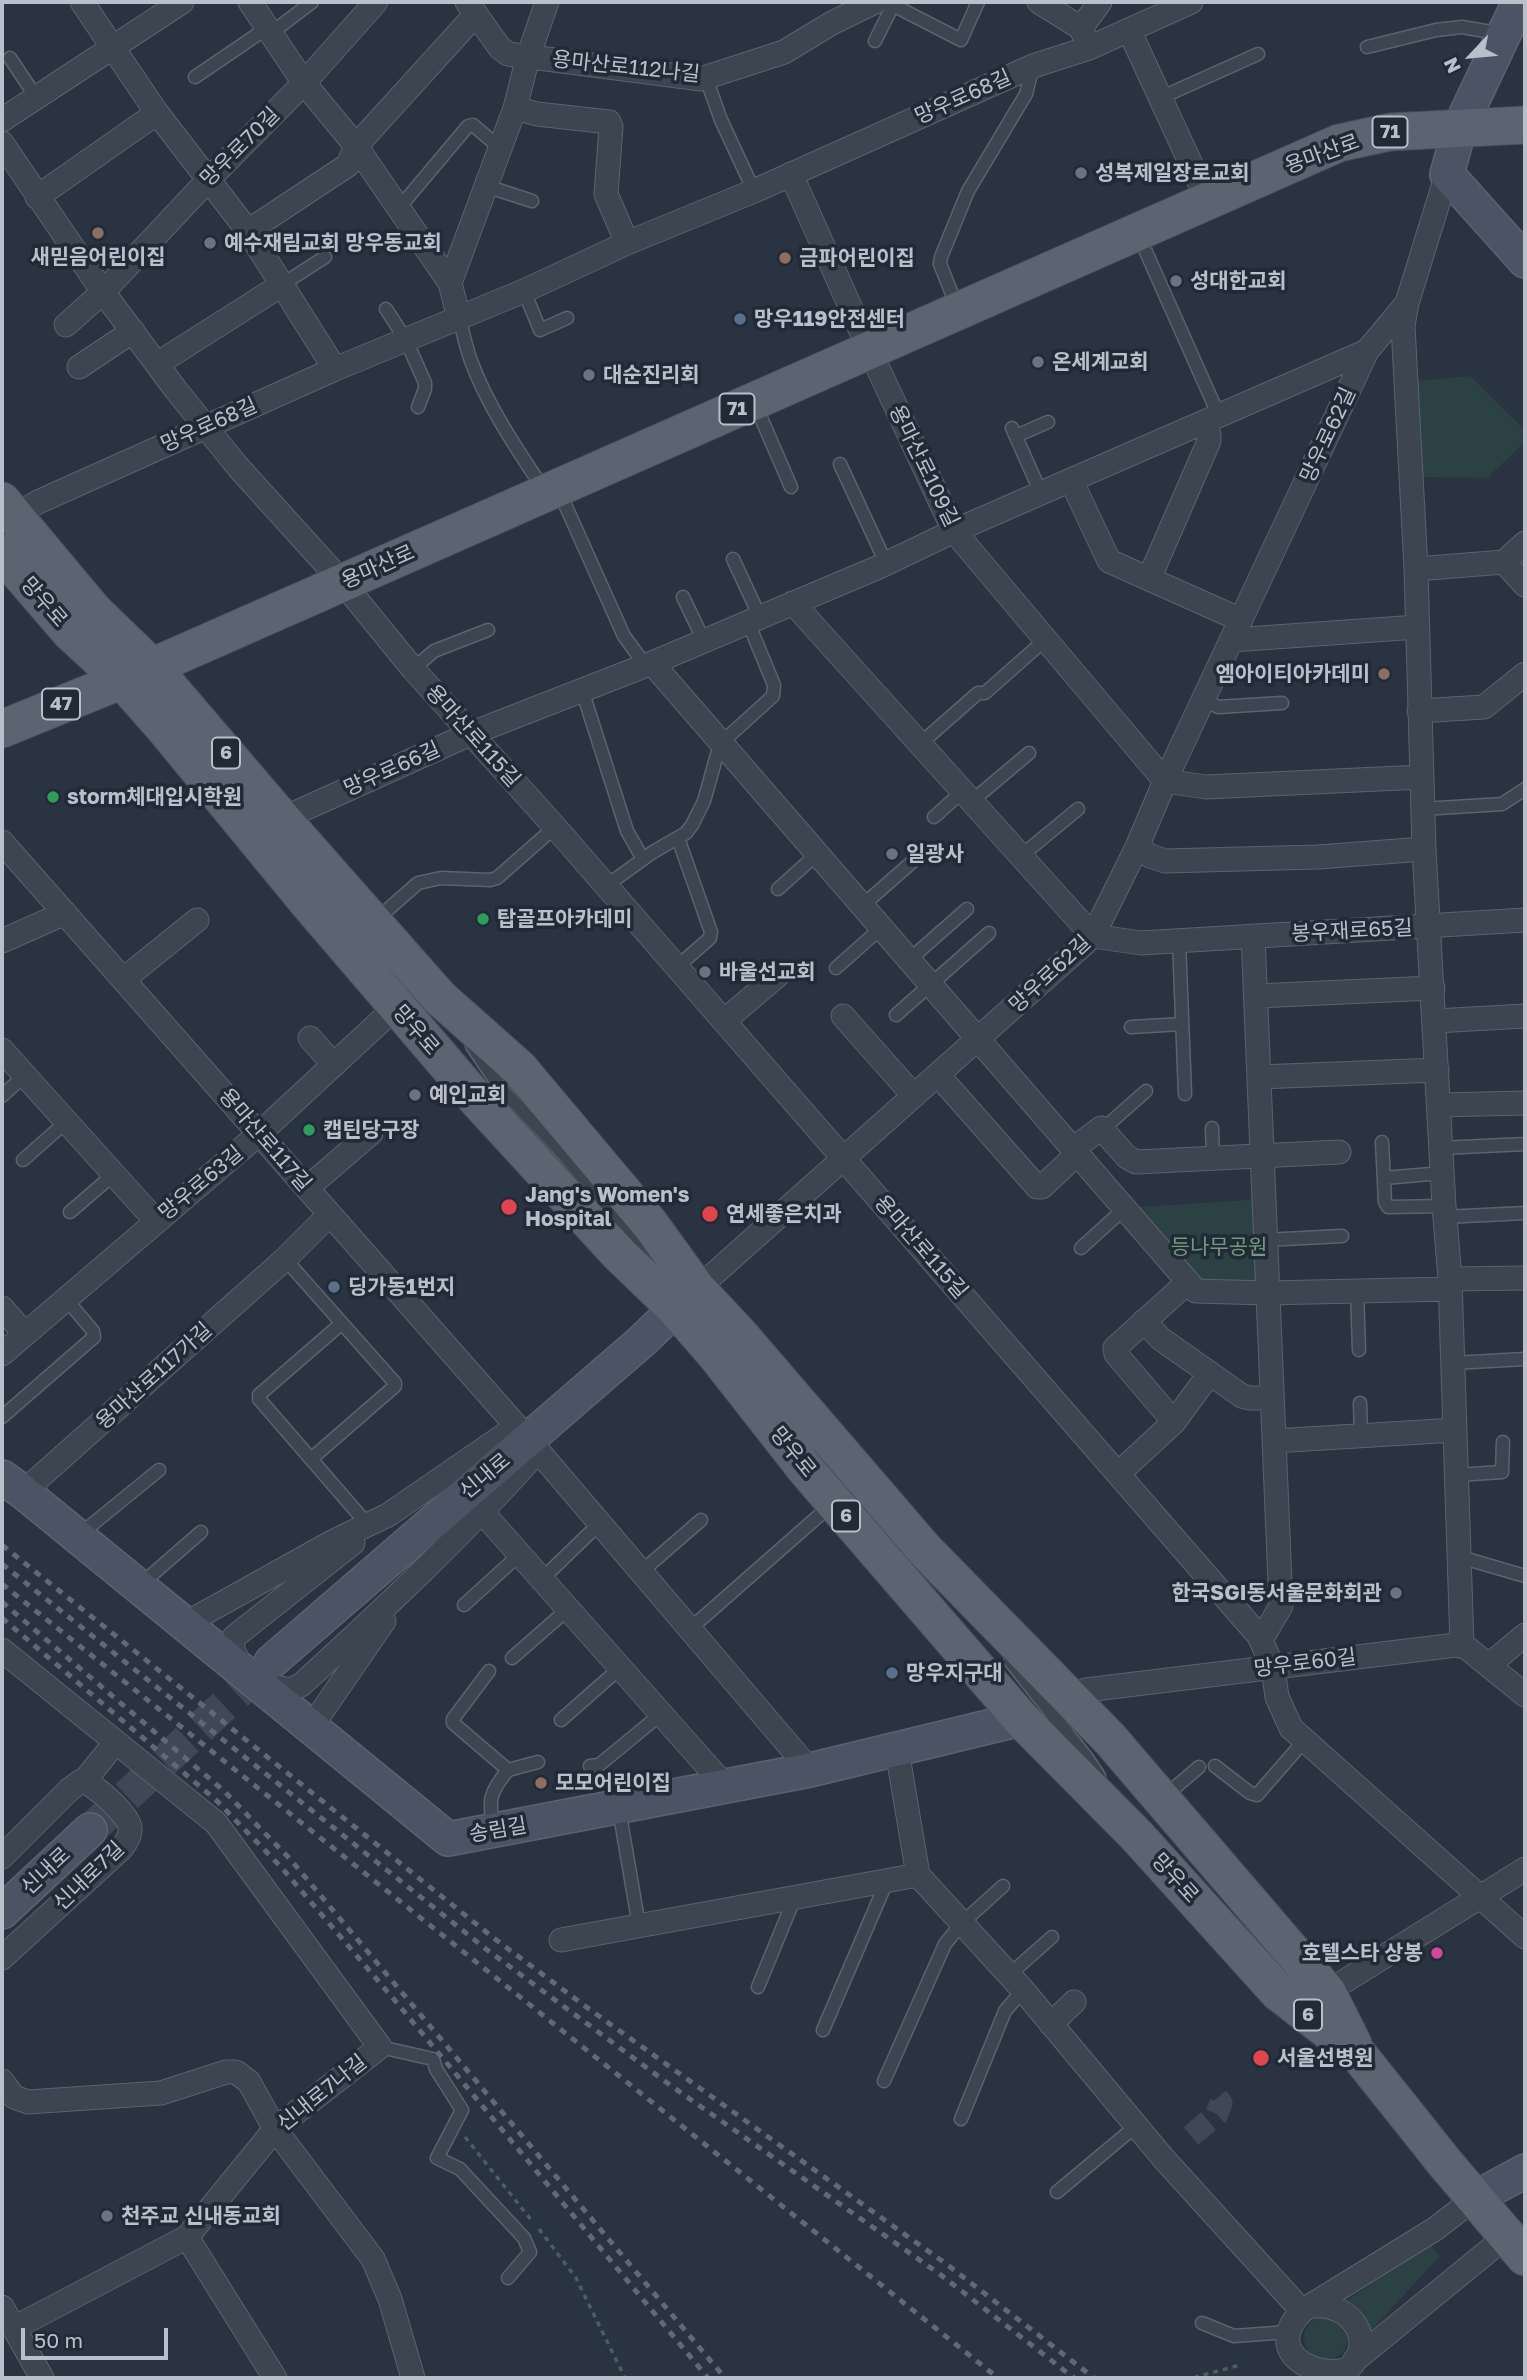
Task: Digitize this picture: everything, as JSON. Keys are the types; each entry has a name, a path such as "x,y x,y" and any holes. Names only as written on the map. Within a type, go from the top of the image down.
{"main road":[{"name":"용마산로","path":"2,729 343,583 1339,143 1390,132 1525,125"},
{"name":"망우로","path":"8,508 94,611 136,673 166,730 396,1007 479,1102 610,1243 687,1299 925,1550 1110,1739 1327,1992 1359,2054 1445,2163 1475,2198 1519,2239"},
{"name":"망우로","path":"2,553 70,632 136,673 282,819 439,997 519,1068 650,1224 716,1355 834,1502 1021,1719 1137,1836 1278,1992 1359,2054"}],"street":[{"path":"82,2 157,113 248,231 335,369"},
{"path":"2,120 182,2"},
{"path":"250,2 304,83 356,146 450,283 459,318"},
{"name":"망우로70길","path":"66,326 103,292 304,83 376,2"},
{"path":"450,283 515,108 528,57 547,2"},
{"path":"1039,2 1085,38 1100,2"},
{"path":"1519,2 1460,128 1447,174 1525,261"},
{"name":"용마산로112나길","path":"472,8 505,52 701,79 784,52 832,23 885,3"},
{"name":"망우로68길","path":"8,508 38,502 335,369 524,291 627,243 754,191 1033,66 1085,38 1129,30 1178,4"},
{"path":"248,231 348,165 356,146 472,8"},
{"path":"1129,30 1208,201"},
{"path":"515,108 537,114 609,122 611,127 606,194 627,243"},
{"path":"37,197 157,113"},
{"name":"용마산로115길","path":"2,143 103,292 238,467 343,583 413,669 555,827 1119,1473 1261,1640 1273,1667 1277,1697 1291,1728 1525,1937"},
{"path":"791,174 869,349"},
{"name":"망우로62길","path":"687,1299 1093,936 1137,848 1367,351 1408,303 1447,174"},
{"path":"157,364 283,284"},
{"path":"1408,303 1403,326 1416,569 1424,849 1450,1284 1461,1645 1525,1695"},
{"path":"79,367 133,331"},
{"name":"용마산로109길","path":"869,349 954,531 1166,781"},
{"name":"망우로66길","path":"282,819 470,734 649,664 886,563 1367,351"},
{"path":"1149,579 1209,441 1211,419"},
{"path":"1071,480 1107,559 1149,579 1236,630 1416,627"},
{"path":"1416,569 1504,562 1525,543"},
{"path":"1504,562 1525,586"},
{"path":"793,603 1093,936"},
{"path":"649,664 1196,1291 1357,1291 1525,1278"},
{"path":"1419,711 1486,706 1525,674"},
{"path":"1166,781 1206,787 1422,777"},
{"name":"용마산로117길","path":"2,842 260,1133 810,1770"},
{"path":"1137,848 1165,861 1318,857 1424,849"},
{"path":"2,942 65,913"},
{"path":"124,979 197,920"},
{"name":"봉우재로65길","path":"1093,936 1141,943 1525,920"},
{"path":"1253,936 1281,1605 1261,1640"},
{"path":"724,1021 778,975"},
{"path":"1256,996 1433,988"},
{"name":"망우로63길","path":"2,1354 260,1133 396,1007"},
{"path":"843,1016 914,1096"},
{"path":"1435,1021 1525,1016"},
{"path":"310,1038 334,1065"},
{"path":"2,1049 156,1221"},
{"path":"1259,1077 1437,1070"},
{"path":"938,1075 1037,1187 1042,1187 1098,1129 1103,1129 1132,1161 1339,1152"},
{"path":"1438,1105 1525,1103"},
{"path":"307,1188 371,1133"},
{"name":"용마산로117가길","path":"12,1484 285,1259 330,1214"},
{"path":"1174,1422 1115,1351 1116,1345 1188,1282"},
{"name":"신내로","path":"258,1672 687,1299"},
{"path":"2,1308 25,1334"},
{"path":"1144,1321 1161,1339 1247,1398 1272,1398"},
{"path":"1119,1473 1174,1422 1210,1373"},
{"path":"1274,1441 1455,1430"},
{"path":"378,1520 234,1637 231,1645 258,1672 289,1689 298,1687 406,1589 483,1513 527,1440"},
{"path":"185,1624 332,1542 527,1440"},
{"name":"송림길","path":"12,1484 185,1624 258,1672 312,1726 448,1839 810,1770 1021,1719"},
{"path":"483,1513 726,1787"},
{"path":"312,1726 406,1589"},
{"path":"1489,1665 1525,1634"},
{"name":"망우로60길","path":"1070,1696 1086,1690 1461,1645"},
{"path":"2,1650 216,1823 380,2047"},
{"path":"2,1857 74,1786 84,1781 115,1743"},
{"path":"897,1749 918,1875 1016,1983 1136,2126 1308,2309"},
{"name":"신내로7길","path":"2,1958 128,1840 131,1830 124,1815 91,1784 84,1781"},
{"name":"신내로","path":"2,1912 90,1830"},
{"path":"1327,1992 1525,1869"},
{"path":"561,1940 918,1875"},
{"path":"1051,2024 1074,2002"},
{"name":"신내로7나길","path":"14,2328 187,2236 275,2129 380,2047"},
{"path":"2,2081 14,2097 28,2102 161,2093 226,2072 236,2073 249,2082 275,2129 373,2259 390,2299 413,2378"},
{"path":"1519,2239 1346,2372 1325,2378 1311,2376 1300,2370 1291,2359 1287,2346 1288,2332 1293,2320 1435,2229 1475,2198 1525,2171"},
{"path":"187,2236 275,2378"},
{"path":"1308,2309 1326,2305 1338,2308 1356,2325 1360,2336 1359,2349 1346,2372"},
{"path":"2,2307 42,2378"}],"lane":[{"path":"195,77 312,2"},
{"path":"875,41 885,3 961,40 978,2"},
{"path":"1367,47 1436,30 1462,27 1504,34"},
{"path":"1160,98 1258,54"},
{"path":"10,58 36,97"},
{"path":"958,310 940,261 968,191 1026,94 1033,66"},
{"path":"706,78 721,120 754,191"},
{"path":"399,208 468,126 473,125 500,148"},
{"path":"486,186 532,201"},
{"path":"1138,232 1211,419"},
{"path":"283,284 325,257"},
{"path":"524,291 540,330 567,318"},
{"path":"386,309 406,340 426,386 418,407"},
{"path":"459,318 471,360 484,390 520,455 552,490 624,636 649,664"},
{"path":"754,401 791,487"},
{"path":"1041,493 1014,432 1048,422"},
{"path":"839,464 886,563"},
{"path":"606,886 678,838 692,825 704,801 720,744 774,694 774,685 754,619 733,559"},
{"path":"684,597 704,641"},
{"path":"413,669 434,651 488,629"},
{"path":"920,744 1046,639"},
{"path":"582,690 627,831 643,859"},
{"path":"1204,699 1218,707 1282,702"},
{"path":"934,817 1029,753"},
{"path":"1423,809 1502,804 1525,789"},
{"path":"1021,856 1078,809"},
{"path":"365,912 418,883 441,878 497,878 555,827"},
{"path":"677,967 711,935 711,928 678,838"},
{"path":"778,890 817,855"},
{"path":"862,906 920,855"},
{"path":"908,960 967,909"},
{"path":"836,968 881,928"},
{"path":"895,1015 989,933"},
{"path":"1179,941 1185,1094"},
{"path":"1130,1027 1182,1024"},
{"path":"2,1096 25,1076"},
{"path":"1103,1129 1146,1091"},
{"path":"23,1160 66,1122"},
{"path":"1212,1128 1213,1158"},
{"path":"1382,1142 1385,1202 1388,1207 1444,1212 1525,1213"},
{"path":"1441,1148 1525,1144"},
{"path":"1384,1178 1442,1173"},
{"path":"70,1212 113,1175"},
{"path":"1081,1248 1125,1208"},
{"path":"1265,1240 1342,1236"},
{"path":"285,1259 395,1383 395,1386 311,1459"},
{"path":"1357,1291 1359,1350"},
{"path":"2,1417 94,1337 93,1331 66,1299"},
{"path":"342,1323 259,1395 259,1399 311,1459 378,1520"},
{"path":"1453,1363 1525,1359"},
{"path":"1360,1403 1361,1436"},
{"path":"1457,1475 1502,1472 1503,1442"},
{"path":"78,1536 159,1470"},
{"path":"690,1629 834,1502"},
{"path":"641,1572 701,1520"},
{"path":"541,1580 599,1524"},
{"path":"139,1586 201,1532"},
{"path":"925,1550 1087,1758 1137,1836"},
{"path":"464,1605 519,1555"},
{"path":"1460,1557 1525,1576"},
{"path":"512,1658 568,1609"},
{"path":"561,1720 620,1668"},
{"path":"489,1671 454,1716 453,1723 508,1770"},
{"path":"590,1766 599,1765 661,1714"},
{"path":"1215,1766 1250,1793 1257,1795 1304,1741"},
{"path":"494,1830 490,1800 495,1786 508,1770 538,1762"},
{"path":"1161,1799 1199,1768"},
{"path":"619,1807 639,1926"},
{"path":"823,2030 887,1881"},
{"path":"884,2081 945,1944 962,1923 1003,1886"},
{"path":"758,1987 795,1898"},
{"path":"961,2119 1016,1983 1052,1937"},
{"name":"신내로7나길","path":"380,2047 433,2059 461,2110 437,2158 460,2169 528,2245 530,2252 508,2278"},
{"path":"1057,2192 1136,2126"},
{"path":"1202,2323 1234,2336 1288,2332"}],"path":[{"path":"1198,2378 1196,2377 1240,2365"}],"green space":[{"path":"1470,376 1525,430 1525,442 1487,478 1418,477 1415,381"},
{"name":"등나무공원","path":"1264,1199 1267,1293 1196,1291 1125,1208"},
{"path":"1430,2244 1440,2256 1367,2335 1341,2304"},
{"path":"1326,2316 1342,2322 1348,2338 1342,2354 1326,2360 1310,2354 1304,2338 1310,2322"}],"tunnel":[{"path":"90,1830 271,1662"},
{"path":"1191,2136 1217,2114 1221,2103 1217,2098"}],"railway":[{"path":"2,1545 495,1939 949,2266 1094,2378"},
{"path":"2,1564 486,1949 670,2085 941,2275 1074,2378"},
{"path":"2,1584 998,2378"},
{"path":"2,1602 224,1791 290,1859 725,2378"},
{"path":"2,1618 217,1801 281,1867 708,2378"}],"place":[{"name":"성복제일장로교회","path":"1081,173"},
{"name":"새믿음어린이집","path":"98,233"},
{"name":"예수재림교회 망우동교회","path":"210,243"},
{"name":"금파어린이집","path":"785,258"},
{"name":"성대한교회","path":"1176,281"},
{"name":"망우119안전센터","path":"740,319"},
{"name":"온세계교회","path":"1038,362"},
{"name":"대순진리회","path":"589,375"},
{"name":"엠아이티아카데미","path":"1384,674"},
{"name":"storm체대입시학원","path":"53,797"},
{"name":"일광사","path":"892,854"},
{"name":"탑골프아카데미","path":"483,919"},
{"name":"바울선교회","path":"705,972"},
{"name":"예인교회","path":"415,1095"},
{"name":"캡틴당구장","path":"309,1130"},
{"name":"Jang's Women's Hospital","path":"509,1207"},
{"name":"연세좋은치과","path":"710,1214"},
{"name":"딩가동1번지","path":"334,1287"},
{"name":"한국SGI동서울문화회관","path":"1396,1593"},
{"name":"망우지구대","path":"892,1673"},
{"name":"모모어린이집","path":"541,1783"},
{"name":"호텔스타 상봉","path":"1437,1953"},
{"name":"서울선병원","path":"1261,2058"},
{"name":"천주교 신내동교회","path":"107,2216"}]}
